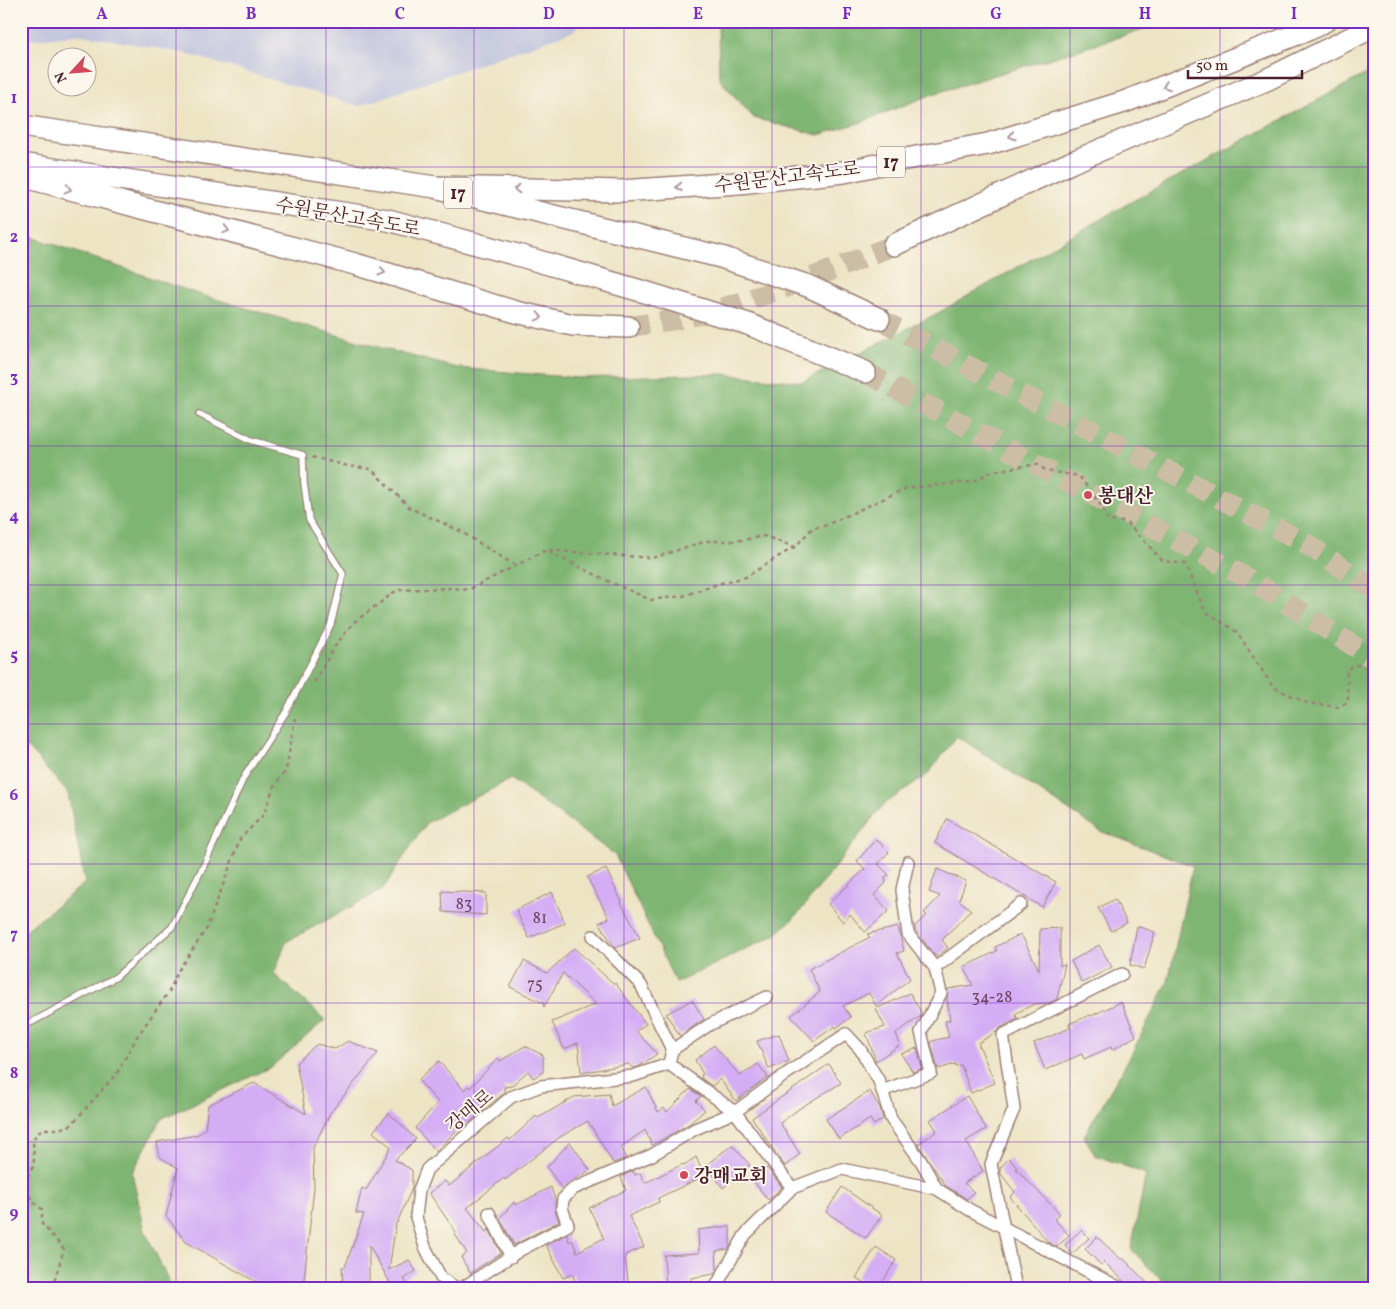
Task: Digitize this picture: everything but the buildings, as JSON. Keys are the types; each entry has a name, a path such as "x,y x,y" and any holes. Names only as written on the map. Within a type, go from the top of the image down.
{"highway":[{"name":"수원문산고속도로","path":"435,187 621,190 739,183 844,172 988,144 1124,102 1310,29 1325,21"},
{"path":"894,245 1070,163 1266,80 1375,26"},
{"name":"수원문산고속도로","path":"21,126 435,187 721,257 808,286 880,320"},
{"name":"수원문산고속도로","path":"21,164 388,220 639,290 748,324 865,372"},
{"name":"수원문산고속도로","path":"21,176 355,264 516,312 573,325 628,327"}],"street":[{"path":"882,1091 931,1073 921,1032 941,994 935,968 908,934 902,890 908,862"},
{"path":"935,968 1021,904"},
{"path":"593,936 641,985 672,1050 669,1064 735,1112 792,1188"},
{"path":"1016,1288 991,1164 1014,1109 1003,1035 1122,974"},
{"path":"672,1050 709,1025 767,996"},
{"path":"462,1288 522,1249 568,1225 562,1208 563,1200 573,1189 652,1155 696,1129 735,1112 786,1074 846,1034 860,1049 879,1081 891,1119 921,1161 937,1189"},
{"name":"강매로","path":"456,1288 441,1278 425,1247 416,1217 419,1190 427,1169 511,1097 541,1086 633,1076 669,1064"},
{"path":"715,1288 745,1235 792,1188 842,1169 937,1189 970,1210 1120,1288"},
{"path":"489,1212 511,1257"}],"lane":[{"path":"21,1024 32,1022 116,977 172,927 205,863 244,777 286,712 331,624 343,574 309,520 304,483 303,455 250,440 199,414"}],"path":[{"path":"303,455 348,466 371,469 410,508 460,530 516,566"},
{"path":"546,550 651,600 683,596 746,577 795,548 813,527 822,527 907,488 972,482 993,471 1038,464 1046,471 1079,476 1102,507 1108,521 1126,522 1163,561 1185,564 1205,611 1237,632 1274,687 1307,703 1339,707 1348,702 1347,672 1354,664 1375,670"},
{"path":"310,690 335,646 354,623 397,590 453,588 468,590 546,550 652,558 707,541 736,541 764,536 795,548"},
{"path":"54,1288 53,1285 64,1249 42,1224 42,1209 31,1200 25,1181 34,1166 33,1139 42,1129 60,1129 71,1124 118,1073 138,1034 170,990 178,971 207,928 240,839 264,814 274,786 286,771 296,715"}],"shaded area":[{"path":"21,21 582,21 574,31 359,106 184,53 77,34 21,41"}],"green space":[{"path":"718,21 1168,21 933,94 859,123 818,135 754,118 719,79"},
{"path":"1375,69 1375,1288 1169,1288 1131,1249 1146,1174 1095,1155 1084,1136 1131,1055 1168,982 1193,866 1100,831 957,736 928,774 883,805 798,914 775,935 676,983 615,855 511,779 426,823 382,890 286,942 274,974 325,1020 271,1067 161,1119 132,1173 145,1231 172,1288 21,1288 21,934 85,883 68,793 27,747 21,752 21,233 195,293 381,348 457,368 579,378 722,374 802,382 938,313 1129,203"}],"tunnel":[{"path":"628,327 692,316 743,302 819,275 894,245"},
{"path":"879,319 1305,543 1375,590"},
{"path":"865,372 1249,579 1375,660"}],"place":[{"name":"봉대산","path":"1088,495"},
{"name":"강매교회","path":"684,1175"}]}
